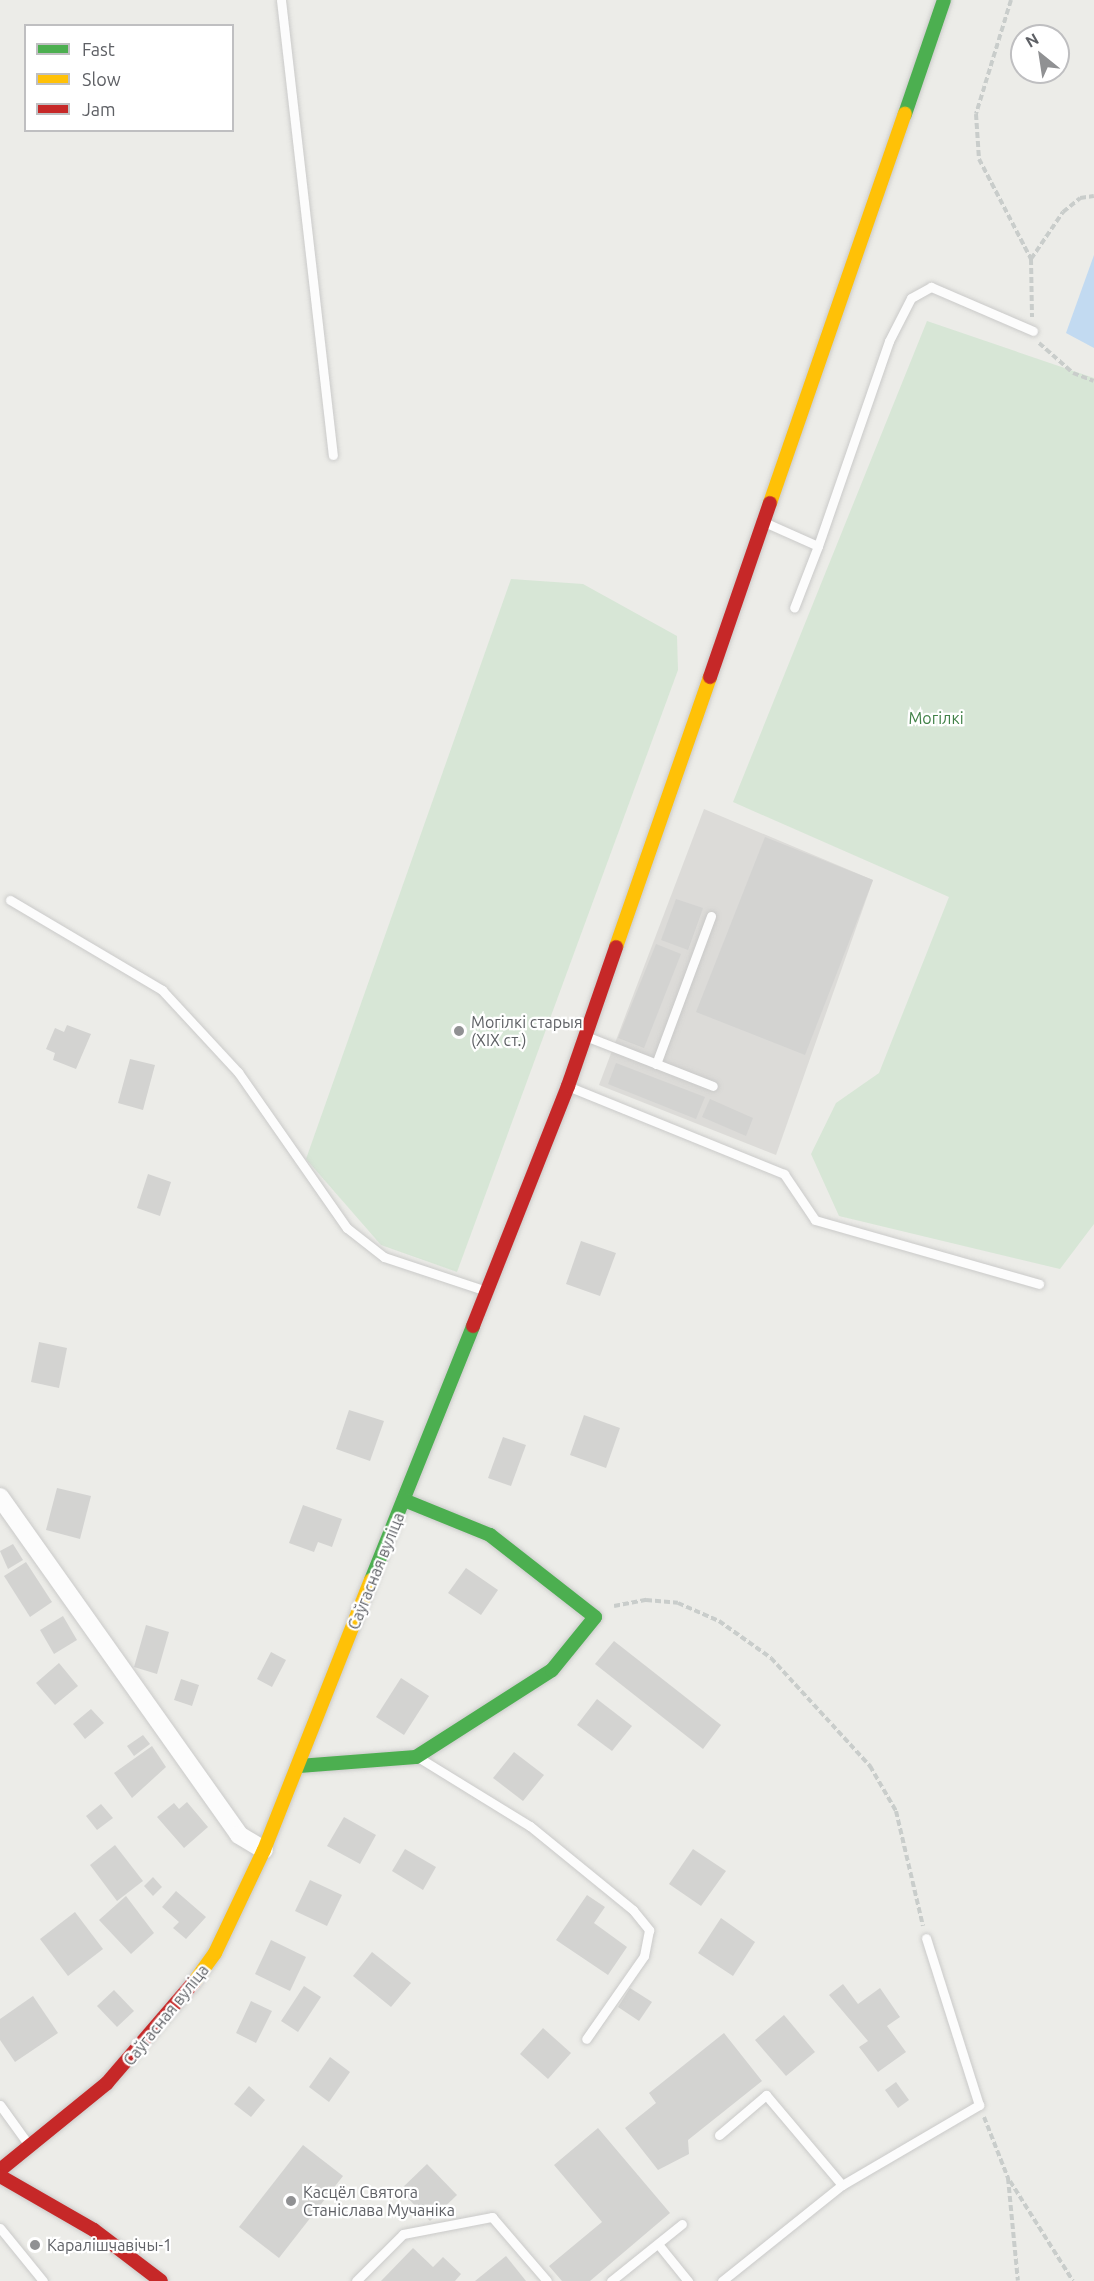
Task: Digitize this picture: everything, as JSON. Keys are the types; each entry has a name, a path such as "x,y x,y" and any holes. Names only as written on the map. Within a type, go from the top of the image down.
{"main road":[{"name":"Саўгасная вуліца","path":"0,2170 116,2075 164,2024 215,1953 264,1850 488,1292 568,1086 944,0"},
{"path":"298,1766 416,1757 552,1670 595,1617 490,1534 404,1500"},
{"path":"0,2176 94,2230 161,2281"}],"street":[{"path":"0,1497 239,1834 264,1850"}],"lane":[{"path":"281,0 333,455"},
{"path":"794,608 818,546 889,341 911,298 931,287 1033,331"},
{"path":"762,521 818,546"},
{"path":"10,900 162,990 238,1072 347,1228 384,1257 488,1292"},
{"path":"656,1064 711,916"},
{"path":"586,1036 713,1086"},
{"path":"568,1086 784,1174 815,1220 1039,1284"},
{"path":"416,1757 530,1826 633,1910 649,1930 644,1956 586,2039"},
{"path":"722,2281 842,2185 979,2105 926,1938"},
{"path":"719,2135 766,2095 842,2185"},
{"path":"0,2104 29,2145"},
{"path":"356,2281 403,2234 492,2217 547,2281"},
{"path":"611,2281 682,2224"},
{"path":"0,2228 43,2281"},
{"path":"658,2244 688,2281"}],"path":[{"path":"1011,0 976,114 979,159 1031,259 1033,331 1044,352 1094,381"},
{"path":"1031,259 1063,212 1080,198 1094,196"},
{"path":"595,1617 622,1602 678,1603 719,1621 771,1658 870,1766 896,1811 926,1938"},
{"path":"979,2105 1008,2178 1073,2281"},
{"path":"1008,2178 1018,2281"}],"shaded area":[{"path":"704,809 873,880 776,1155 599,1085"}],"green space":[{"name":"Могілкі","path":"927,321 1094,378 1094,1224 1060,1269 839,1216 811,1154 836,1103 879,1073 949,897 733,802"},
{"path":"511,579 583,584 677,636 678,670 457,1272 381,1245 306,1159"}],"water":[{"path":"1094,255 1094,348 1066,333"}],"building":[{"path":"765,837 873,880 805,1055 696,1012"},
{"path":"676,899 703,908 688,950 661,940"},
{"path":"656,944 681,954 644,1048 618,1038"},
{"path":"67,1025 91,1034 76,1069 53,1060 55,1053 46,1049 55,1028 64,1032"},
{"path":"130,1059 155,1065 143,1110 118,1103"},
{"path":"616,1063 705,1097 696,1119 608,1084"},
{"path":"710,1099 753,1118 746,1136 702,1117"},
{"path":"148,1174 171,1182 160,1216 137,1208"},
{"path":"581,1241 616,1253 600,1296 566,1284"},
{"path":"39,1342 67,1348 59,1388 31,1382"},
{"path":"349,1410 384,1421 370,1461 336,1449"},
{"path":"584,1415 620,1428 606,1468 570,1455"},
{"path":"503,1437 526,1445 511,1486 488,1478"},
{"path":"57,1488 91,1496 80,1539 46,1530"},
{"path":"303,1505 342,1519 332,1547 318,1542 314,1552 289,1543"},
{"path":"13,1544 23,1560 8,1569 0,1551"},
{"path":"26,1562 52,1602 30,1617 4,1576"},
{"path":"466,1568 498,1590 481,1615 448,1593"},
{"path":"63,1616 77,1640 54,1654 40,1630"},
{"path":"146,1625 169,1632 157,1674 134,1667"},
{"path":"614,1641 721,1725 703,1749 595,1664"},
{"path":"271,1652 286,1660 272,1687 257,1679"},
{"path":"59,1663 78,1686 55,1705 36,1683"},
{"path":"401,1678 429,1696 404,1735 376,1717"},
{"path":"181,1679 199,1685 192,1706 174,1700"},
{"path":"597,1699 632,1726 612,1751 577,1725"},
{"path":"91,1709 104,1723 85,1739 73,1724"},
{"path":"143,1735 150,1744 134,1756 127,1746"},
{"path":"152,1746 166,1767 132,1798 114,1773"},
{"path":"514,1752 544,1775 523,1801 493,1778"},
{"path":"187,1802 208,1827 184,1848 157,1817 174,1803 179,1809"},
{"path":"101,1804 113,1818 97,1830 86,1816"},
{"path":"344,1817 376,1835 360,1864 327,1846"},
{"path":"115,1845 143,1881 117,1901 90,1865"},
{"path":"405,1849 436,1867 423,1890 392,1871"},
{"path":"693,1849 726,1871 701,1906 669,1884"},
{"path":"153,1877 162,1887 153,1896 144,1886"},
{"path":"310,1880 342,1895 327,1926 295,1911"},
{"path":"176,1891 206,1917 186,1939 173,1928 179,1922 162,1907"},
{"path":"587,1895 605,1907 594,1923 627,1947 608,1975 556,1940"},
{"path":"126,1896 154,1933 131,1954 99,1920"},
{"path":"75,1912 103,1949 68,1976 40,1939"},
{"path":"721,1918 755,1942 733,1976 698,1953"},
{"path":"271,1940 306,1957 290,1991 255,1974"},
{"path":"372,1952 411,1983 391,2007 353,1976"},
{"path":"843,1984 858,2004 880,1988 900,2017 887,2026 906,2052 878,2072 859,2047 868,2041 829,1995"},
{"path":"304,1986 321,1997 298,2032 281,2021"},
{"path":"630,1988 652,2002 639,2021 618,2007"},
{"path":"114,1990 134,2011 117,2027 97,2006"},
{"path":"33,1996 58,2033 15,2062 0,2040 0,2019"},
{"path":"251,2001 272,2011 256,2043 236,2033"},
{"path":"784,2015 815,2052 786,2076 755,2040"},
{"path":"543,2028 571,2053 548,2079 520,2054"},
{"path":"724,2033 762,2081 688,2140 689,2154 658,2170 625,2128 656,2103 649,2093"},
{"path":"330,2057 350,2072 329,2102 309,2087"},
{"path":"896,2082 909,2100 898,2108 885,2090"},
{"path":"249,2086 265,2100 251,2117 234,2104"},
{"path":"598,2128 670,2213 590,2281 562,2281 549,2266 602,2222 554,2165"},
{"name":"Касцёл Святога Станіслава Мучаніка","path":"303,2145 343,2176 279,2258 239,2227"},
{"path":"427,2164 457,2195 430,2221 400,2190"},
{"path":"413,2248 433,2267 443,2257 461,2274 455,2281 381,2281"},
{"path":"506,2256 526,2281 475,2281"}],"traffic: fast":[{"path":"905,114 944,0"},
{"path":"371,1580 473,1326"},
{"path":"299,1766 416,1757 552,1670 595,1617 490,1535 404,1500"}],"traffic: slow":[{"path":"770,503 905,114"},
{"path":"616,947 710,677"},
{"path":"194,1982 215,1953 264,1850 371,1580"}],"traffic: jam":[{"path":"710,677 770,503"},
{"path":"473,1326 568,1086 616,947"},
{"path":"0,2170 107,2083 194,1982"},
{"path":"0,2176 94,2230 161,2281"}],"place":[{"name":"Могілкі старыя (XIX ст.)","path":"459,1031"},
{"name":"Касцёл Святога Станіслава Мучаніка","path":"291,2201"},
{"name":"Каралішчавічы-1","path":"35,2245"}]}
